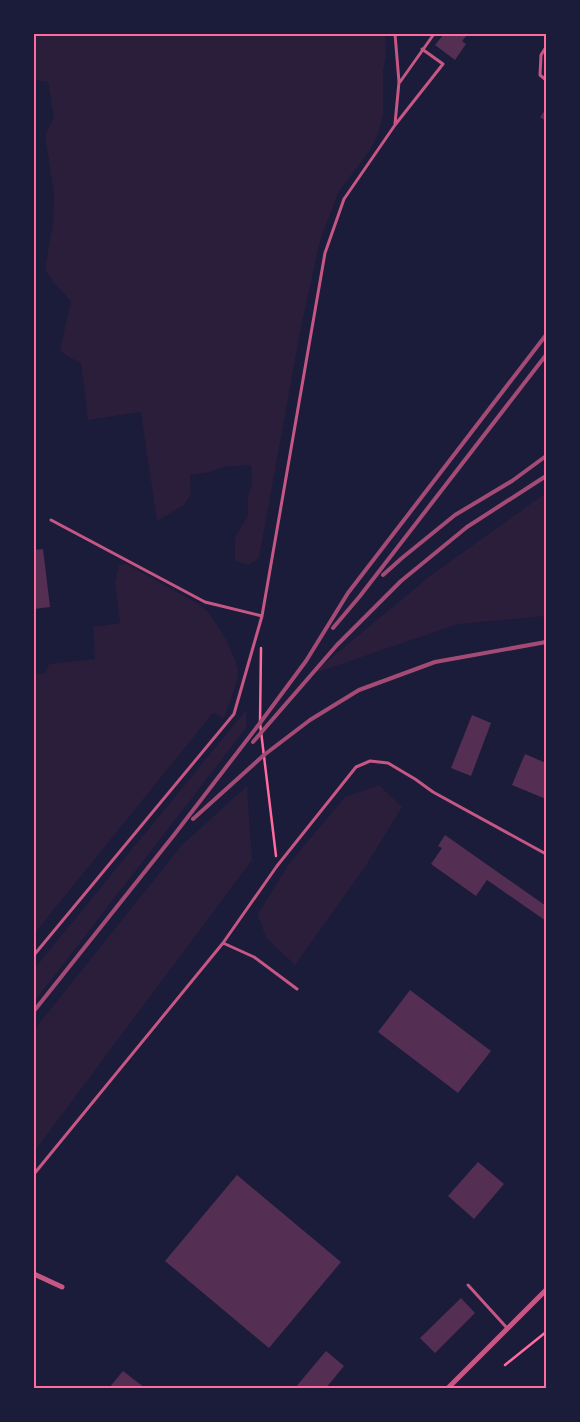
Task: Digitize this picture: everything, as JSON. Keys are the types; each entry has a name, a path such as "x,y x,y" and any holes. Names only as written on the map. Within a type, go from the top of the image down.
{"street":[{"path":"34,1274 62,1287"},
{"path":"448,1388 546,1290"}],"lane":[{"path":"395,34 399,82 395,124"},
{"path":"399,82 434,34"},
{"path":"546,48 541,55 540,75 546,80"},
{"path":"34,955 234,714 262,616 325,253 344,199 395,124 443,64 422,49"},
{"path":"51,520 205,602 262,616"},
{"path":"34,1174 223,943 277,866 356,767 370,761 388,764 415,779 432,792 546,854"},
{"path":"223,943 254,957 297,989"},
{"path":"468,1285 508,1328"}],"path":[{"path":"262,645 260,723 277,866"},
{"path":"505,1365 546,1333"}],"shaded area":[{"path":"34,34 385,34 386,55 383,71 383,114 378,134 370,150 338,193 320,241 301,327 259,558 249,565 235,561 235,538 248,515 248,496 252,484 251,465 223,467 210,472 190,475 191,494 184,505 157,521 141,412 88,420 81,363 60,350 71,301 53,282 45,269 53,223 54,193 45,135 54,117 48,82 34,80"},
{"path":"546,493 546,616 458,624 312,674 430,576"},
{"path":"126,564 197,603 208,612 226,640 235,659 238,671 237,681 224,718 213,713 34,934 34,674 46,673 49,664 95,659 93,627 120,623 115,583 119,565"},
{"path":"246,710 246,728 34,1002 34,969"},
{"path":"379,785 402,807 367,864 295,965 266,938 258,914 288,865 345,797"},
{"path":"247,786 252,860 34,1152 34,1030 182,845"}],"building":[{"path":"444,34 468,34 462,41 466,44 455,60 435,45"},
{"path":"546,109 546,121 540,117"},
{"path":"43,549 50,607 34,609 34,550"},
{"path":"472,715 491,723 471,776 451,768"},
{"path":"525,754 546,763 546,799 512,785"},
{"path":"445,835 546,906 546,921 487,880 476,896 431,864 442,848 438,846"},
{"path":"410,990 491,1051 458,1093 378,1032"},
{"path":"478,1162 504,1184 474,1219 448,1196"},
{"path":"237,1175 341,1262 269,1348 165,1261"},
{"path":"461,1298 475,1313 435,1353 420,1338"},
{"path":"326,1351 344,1366 326,1388 295,1388"},
{"path":"123,1371 145,1388 109,1388"}],"railway":[{"path":"34,1011 260,723 306,661 348,593 546,335"},
{"path":"333,628 360,596 546,355"},
{"path":"383,575 455,515 512,481 546,456"},
{"path":"253,742 337,645 401,581 467,527 546,476"},
{"path":"193,819 264,755 310,720 359,690 435,662 546,642"}]}
